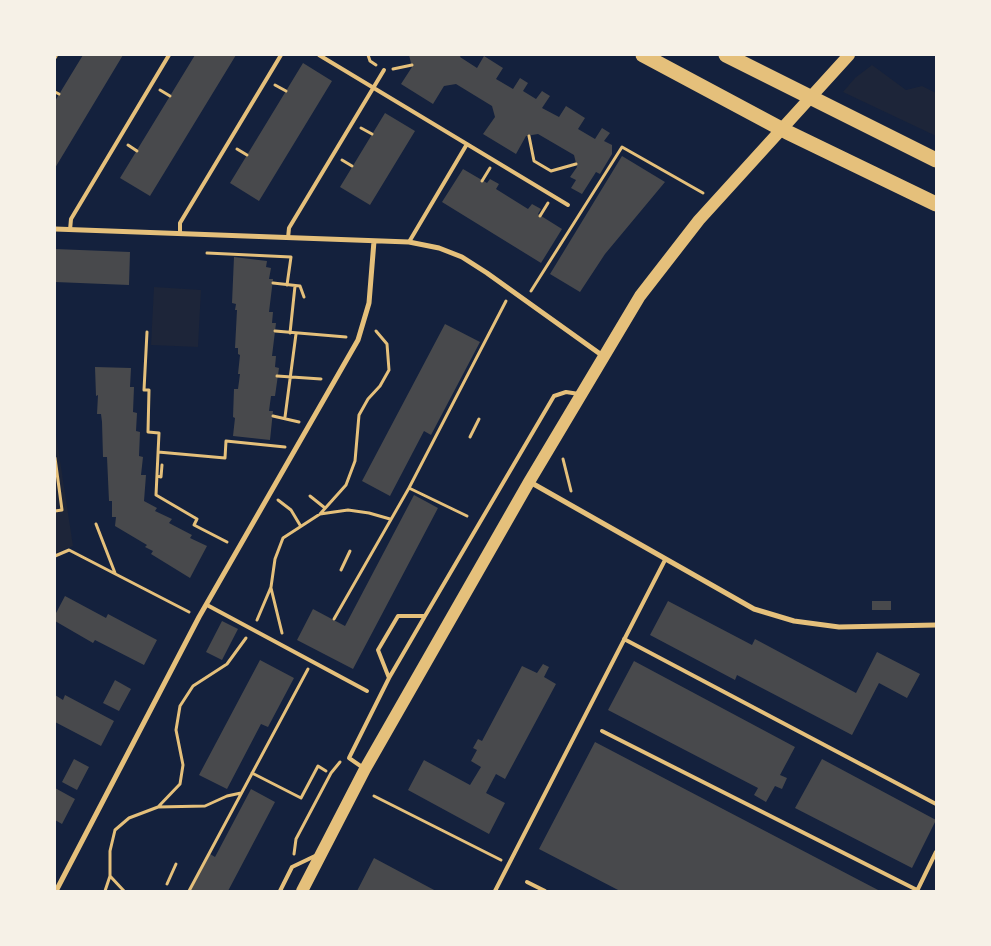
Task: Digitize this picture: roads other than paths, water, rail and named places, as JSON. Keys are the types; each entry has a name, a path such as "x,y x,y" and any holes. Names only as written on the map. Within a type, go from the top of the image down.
{"highway":[{"path":"643,55 787,132 936,204"},
{"path":"726,55 936,160"}],"main road":[{"path":"302,891 324,852 365,769 529,482 603,357 654,276 699,220 849,55"}],"street":[{"path":"55,229 409,242 438,248 462,257 519,298 534,306 603,357"},
{"path":"56,891 207,605 358,340 369,303 374,241"},
{"path":"529,482 754,609 794,622 839,627 936,625"}],"lane":[{"path":"70,230 71,219 169,55"},
{"path":"180,234 180,223 281,55"},
{"path":"319,55 568,205"},
{"path":"288,238 289,228 384,70"},
{"path":"409,242 467,144"},
{"path":"365,769 349,758 389,678 554,396 566,392 581,394"},
{"path":"495,891 665,560"},
{"path":"207,605 367,691"},
{"path":"389,678 378,650 398,616 425,616"},
{"path":"624,639 936,804"},
{"path":"602,730 917,891 936,852"},
{"path":"280,891 292,868 324,852"},
{"path":"527,882 544,891"}]}
